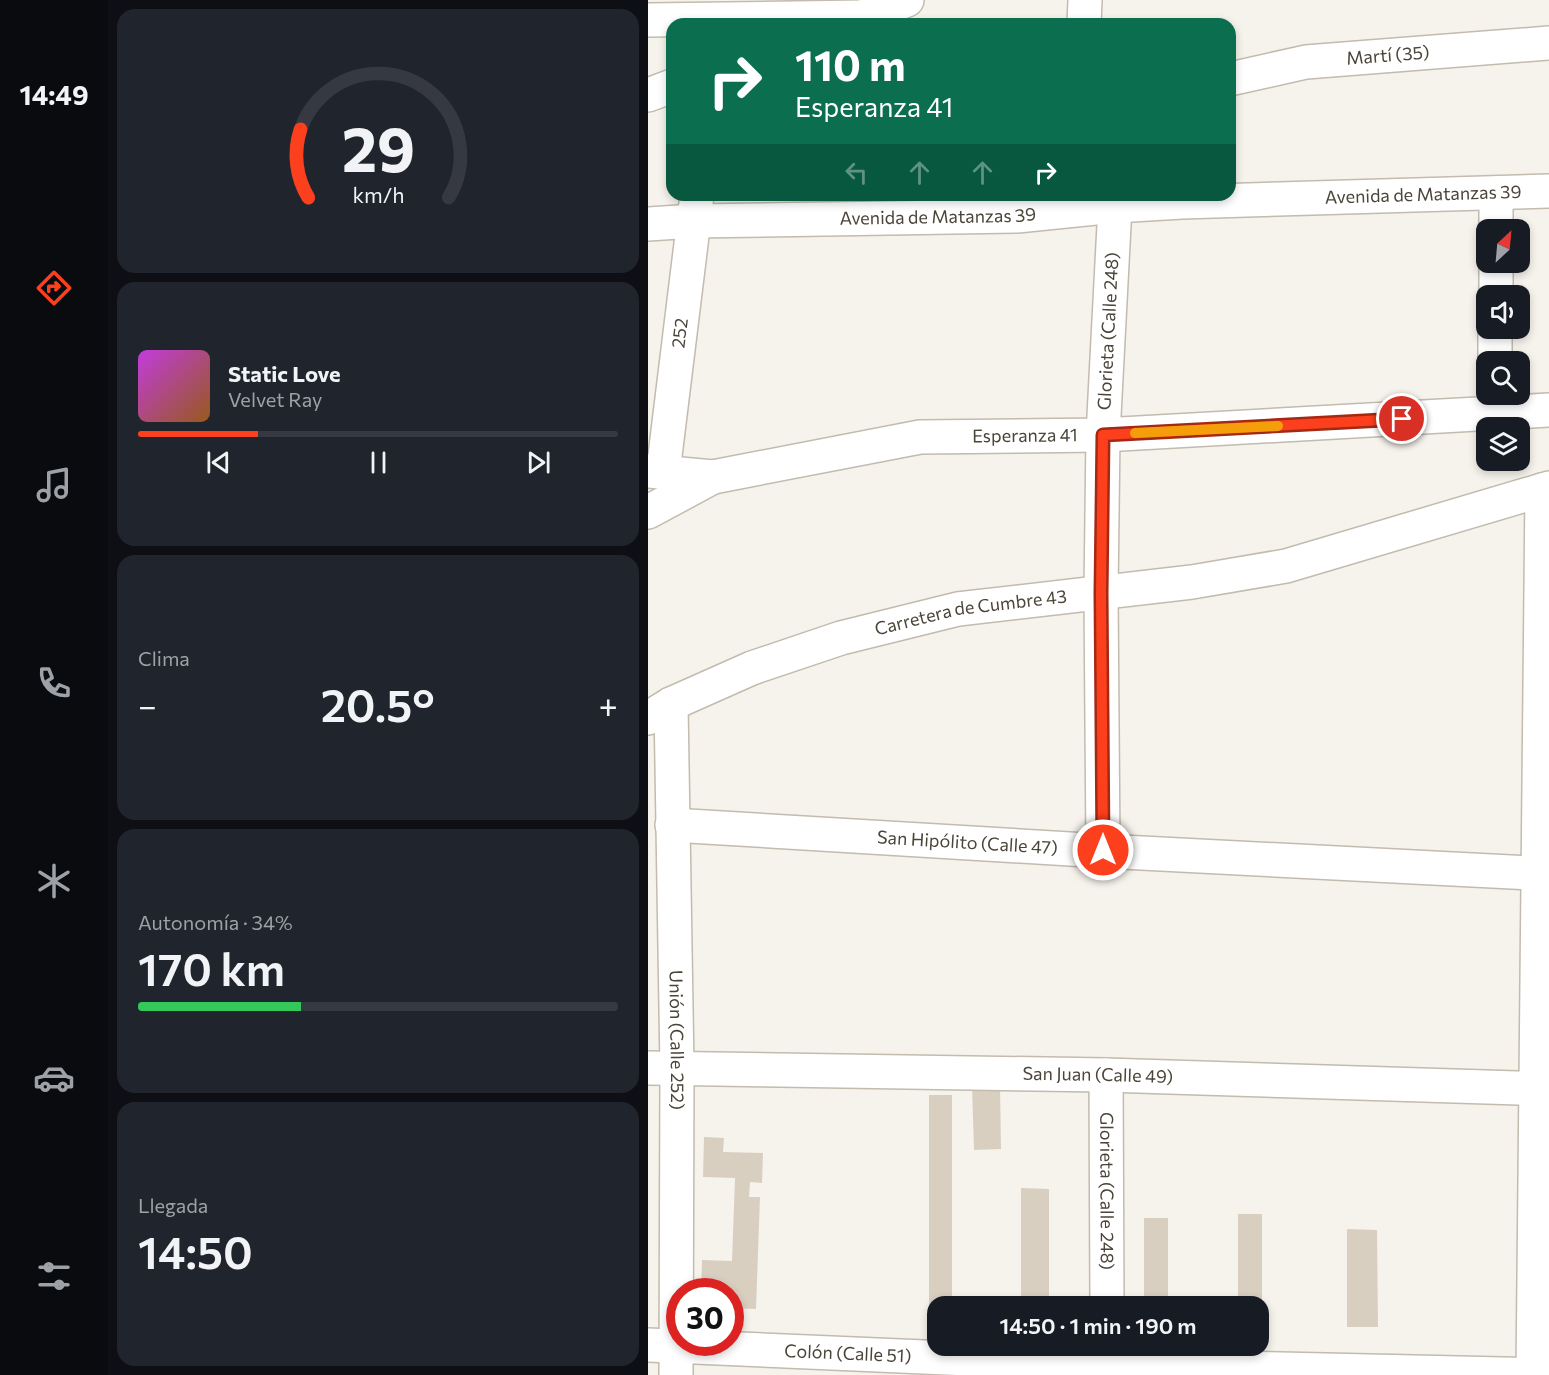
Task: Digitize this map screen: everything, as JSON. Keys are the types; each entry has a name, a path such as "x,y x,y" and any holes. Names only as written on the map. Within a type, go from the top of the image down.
{"street":[{"path":"858,18 907,0"},
{"path":"1084,18 1085,0"},
{"path":"648,20 666,20"},
{"name":"Martí (35)","path":"1236,78 1306,62 1549,43"},
{"path":"648,95 666,88"},
{"name":"Avenida de Matanzas 39","path":"648,224 696,208 1115,206 1549,191"},
{"path":"1496,194 1496,219"},
{"name":"Glorieta (Calle 248)","path":"1103,850 1101,593 1103,435 1115,206"},
{"name":"252","path":"656,471 696,208"},
{"name":"Esperanza 41","path":"656,471 713,477 920,438 1103,435 1482,405"},
{"name":"Esperanza 41","path":"1504,405 1549,410"},
{"path":"648,512 713,477"},
{"path":"1539,1375 1546,489"},
{"name":"Carretera de Cumbre 43","path":"660,711 752,668 842,638 958,609 1192,582 1286,566 1546,489"},
{"name":"Unión (Calle 252)","path":"660,711 672,825 662,1069 666,1299"},
{"name":"San Hipólito (Calle 47)","path":"672,825 1544,873"},
{"name":"San Juan (Calle 49)","path":"662,1069 1106,1075 1543,1089"},
{"name":"Glorieta (Calle 248)","path":"1106,1075 1107,1296"},
{"name":"Colón (Calle 51)","path":"667,1356 1107,1362 1539,1375"}],"building":[{"path":"1000,1085 1001,1149 974,1150 972,1086"},
{"path":"929,1095 952,1095 952,1296 929,1296"},
{"path":"704,1137 724,1138 723,1152 763,1153 762,1183 750,1182 749,1197 760,1197 756,1309 744,1309 744,1278 701,1278 702,1260 732,1261 735,1178 703,1177"},
{"path":"1021,1188 1049,1189 1049,1296 1021,1296"},
{"path":"1238,1214 1262,1214 1262,1296 1238,1296"},
{"path":"1144,1218 1168,1218 1168,1296 1144,1296"},
{"path":"1347,1229 1377,1230 1378,1327 1347,1327"}],"slow traffic":[{"path":"1135,433 1278,426"}],"route":[{"path":"1103,850 1101,593 1103,435 1402,419"}]}
